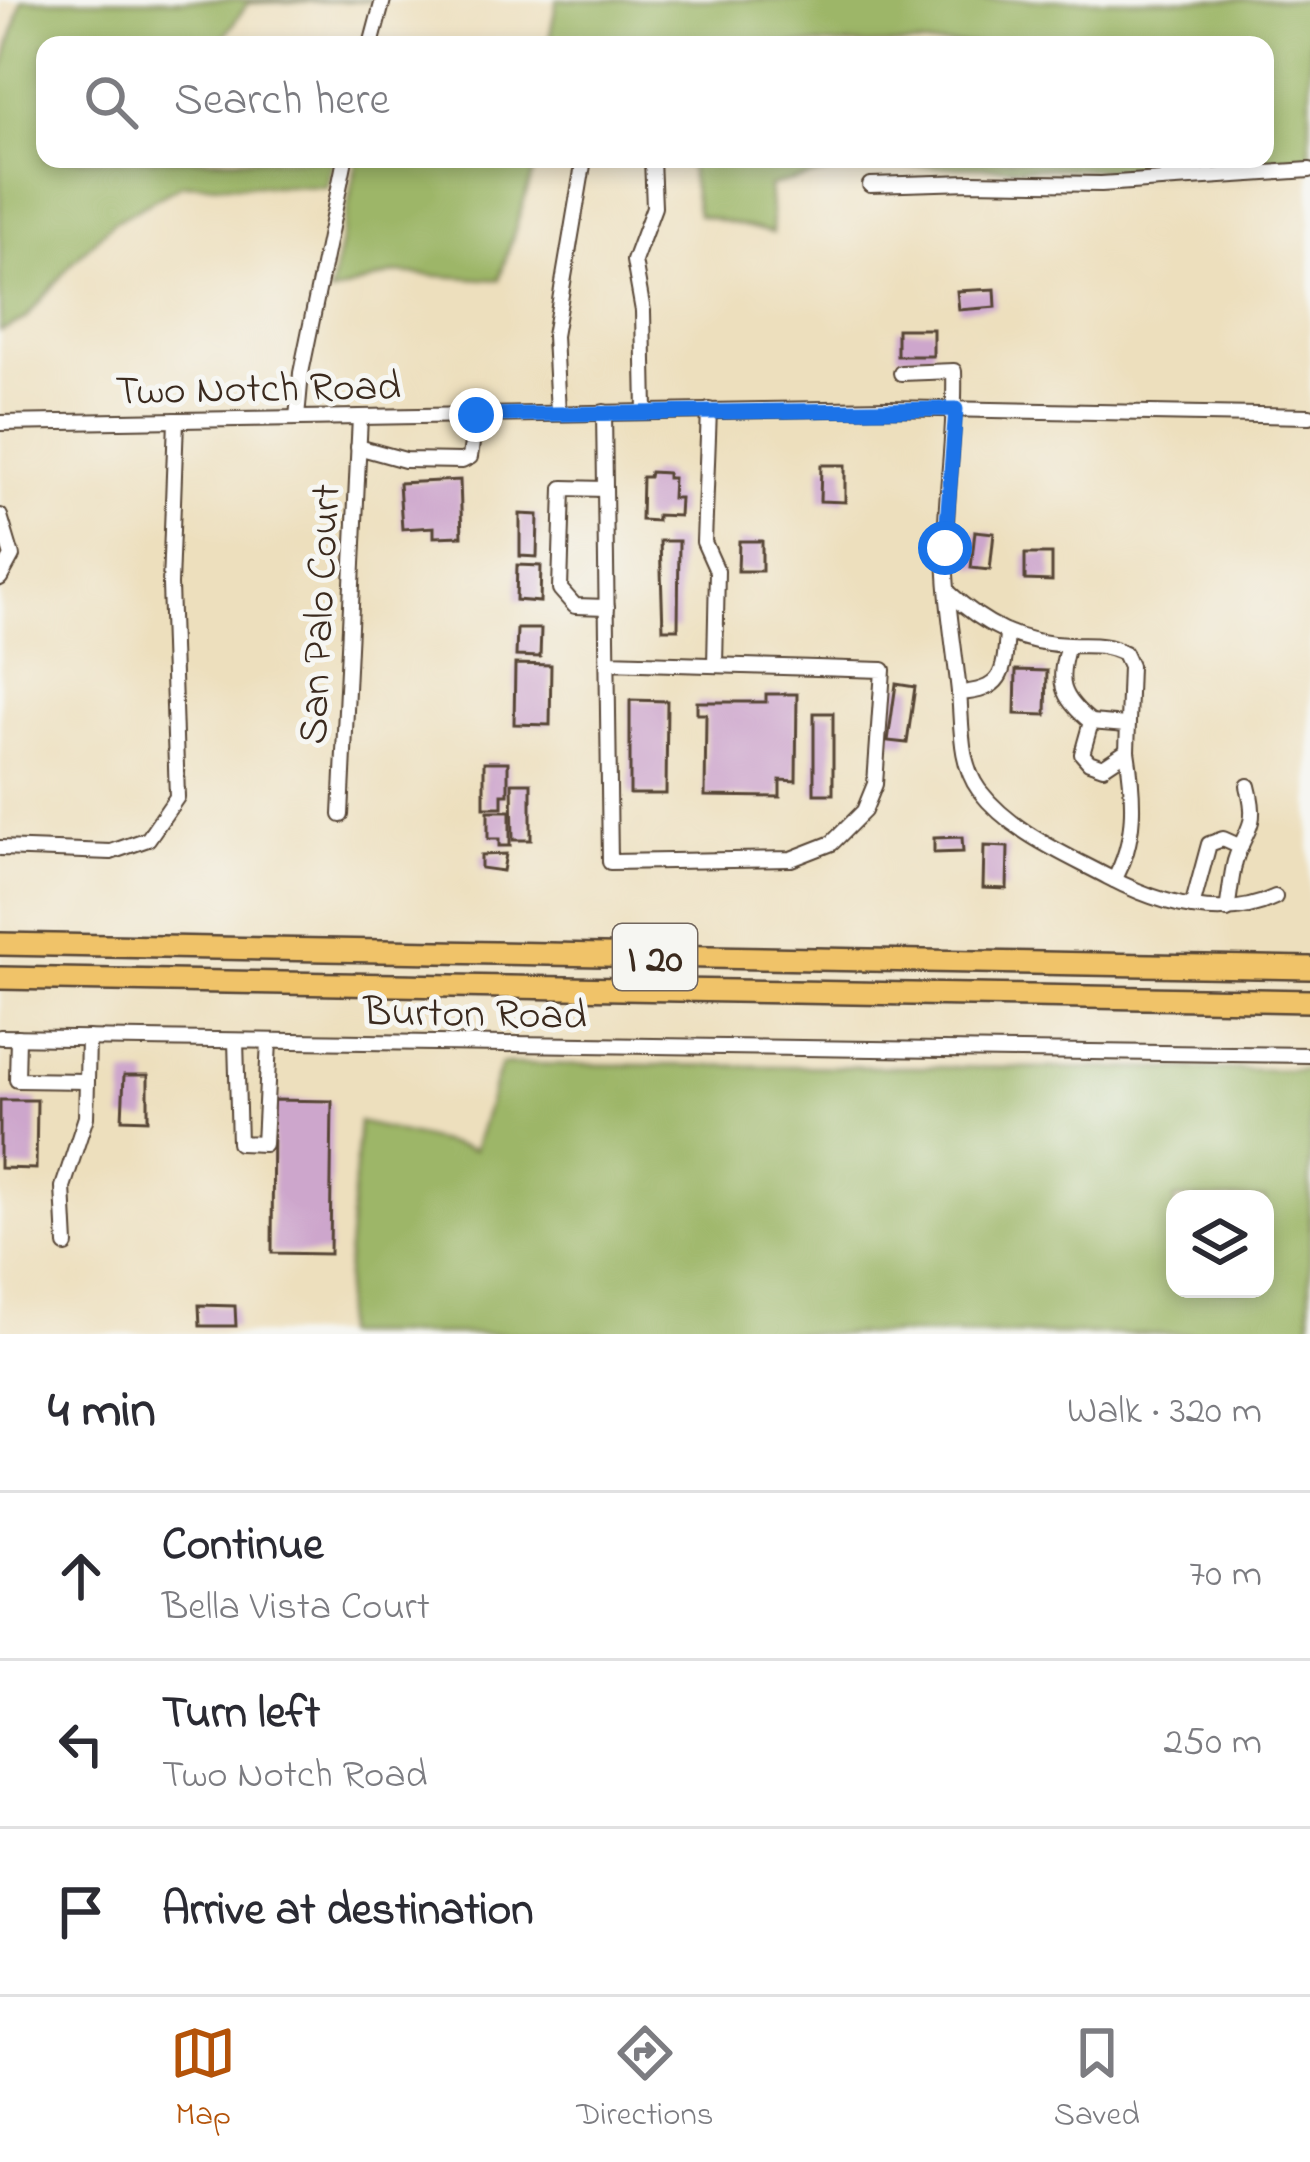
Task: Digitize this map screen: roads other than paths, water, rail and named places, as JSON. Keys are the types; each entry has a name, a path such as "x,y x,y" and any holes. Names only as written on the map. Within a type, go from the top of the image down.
{"highway":[{"name":"I 20","path":"0,944 1310,968"},
{"name":"I 20","path":"0,978 1310,1000"}],"street":[{"path":"373,36 382,0"},
{"path":"297,418 301,373 343,168"},
{"path":"557,413 554,336 582,168"},
{"path":"645,411 643,311 634,261 654,207 652,168"},
{"path":"870,185 1101,184 1310,170"},
{"path":"901,373 954,371 956,409 945,548 966,761 981,793 1016,825 1114,880 1164,901 1227,910 1246,909 1275,897"},
{"path":"709,410 704,542 717,571 715,665"},
{"name":"Two Notch Road","path":"0,423 709,410 1310,416"},
{"path":"604,412 607,607 607,662 610,862 791,860 832,843 863,811 875,784 883,670 607,662"},
{"path":"358,447 405,460 462,461 470,457 475,442 476,415"},
{"name":"San Palo Court","path":"340,815 360,417"},
{"path":"0,848 111,852 148,839 177,797 170,585 176,420"},
{"path":"605,489 563,488 560,589 575,606 607,607"},
{"path":"0,516 12,556 0,578"},
{"path":"948,592 977,619 1007,633 1068,645 1102,642 1124,653 1130,666 1126,725 1132,829 1124,863 1114,880"},
{"path":"959,693 981,692 998,680 1005,664 1007,633"},
{"path":"1068,645 1059,674 1066,697 1091,722 1126,725"},
{"path":"1091,722 1082,754 1090,762 1103,767 1127,751"},
{"path":"1227,910 1240,847 1249,835 1252,818 1247,786"},
{"path":"1192,907 1209,844 1223,839 1240,847"},
{"name":"Burton Road","path":"0,1037 1310,1054"},
{"path":"18,1037 17,1080 87,1082"},
{"path":"66,1246 63,1187 86,1117 88,1038"},
{"path":"236,1040 239,1143 264,1144 269,1041"}]}
